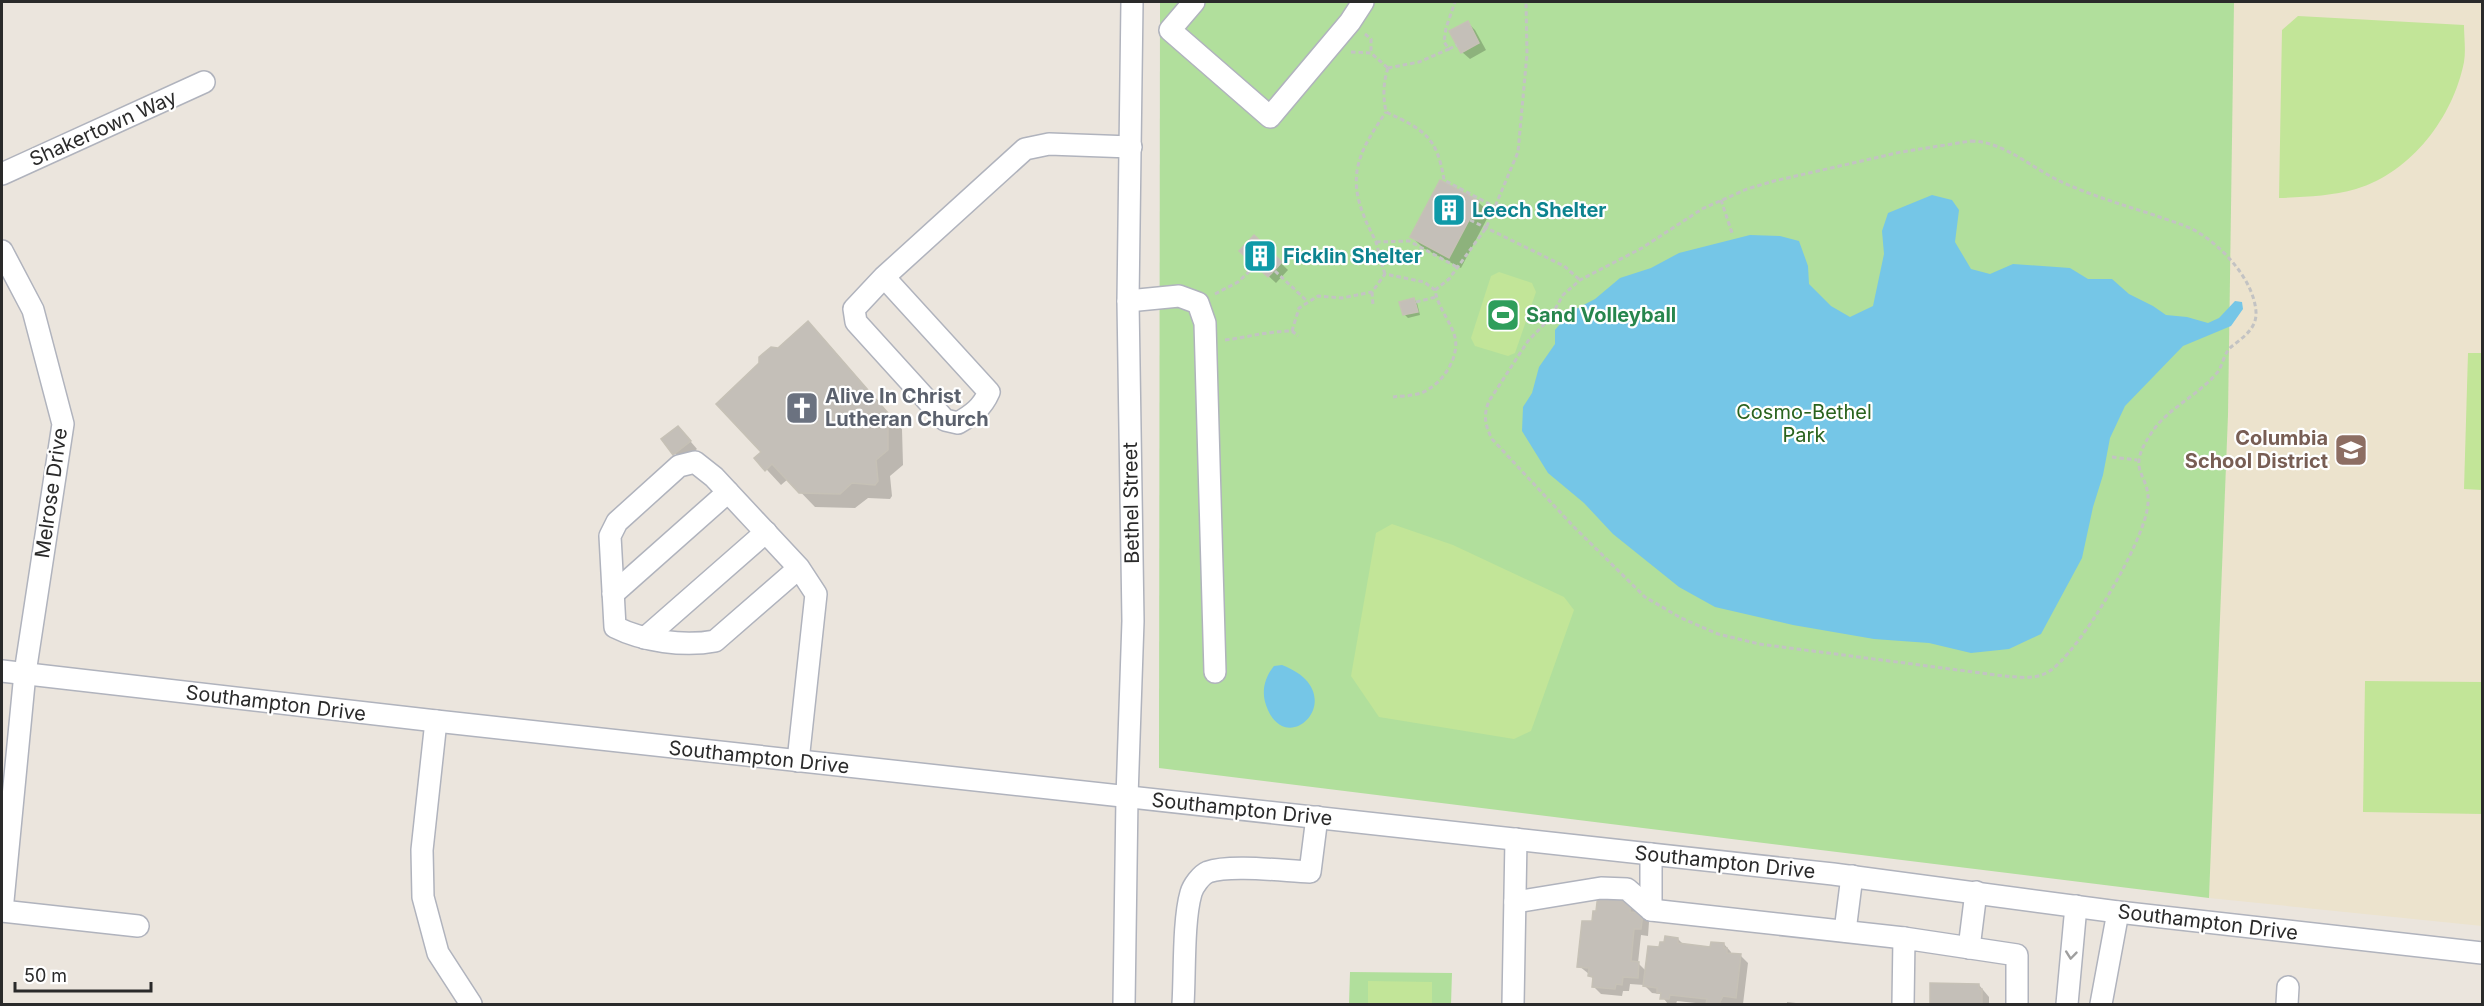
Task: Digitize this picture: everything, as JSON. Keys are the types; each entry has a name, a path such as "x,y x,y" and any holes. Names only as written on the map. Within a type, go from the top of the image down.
{"street":[{"name":"Bethel Street","path":"1124,1005 1127,797 1133,621 1128,301 1132,2"},
{"path":"1194,2 1170,30 1270,117 1335,40 1363,2"},
{"name":"Shakertown Way","path":"2,174 204,82"},
{"path":"884,277 990,392 975,413 958,423 945,420 856,322 854,309 884,277 1025,148 1049,144 1131,147"},
{"name":"Melrose Drive","path":"2,251 33,310 63,424 25,673 2,911"},
{"path":"1128,301 1179,296 1198,303 1205,323 1215,672"},
{"path":"798,761 816,594 799,568 714,477 695,462 679,466 617,522 610,536 615,627 633,636 698,644 715,641 799,568"},
{"path":"613,594 728,492"},
{"path":"645,638 766,532"},
{"name":"Southampton Drive","path":"2,670 436,721 1852,876 2118,912 2482,953"},
{"path":"436,721 422,850 423,897 438,953 471,1005"},
{"path":"1184,1005 1188,911 1191,892 1198,882 1207,873 1229,870 1310,872 1317,817"},
{"path":"1513,1005 1516,839"},
{"path":"1651,854 1651,910"},
{"path":"1845,931 1852,876"},
{"path":"1515,902 1601,888 1627,889 1651,910 1904,938 2017,955 2017,1005"},
{"path":"1969,948 1976,892"},
{"path":"2067,1005 2076,906"},
{"path":"2,911 138,926"},
{"path":"2101,1005 2118,912"},
{"path":"1903,1005 1904,938"}],"path":[{"path":"1449,49 1444,42 1455,2"},
{"path":"1393,397 1421,393 1431,387 1452,363 1457,349 1454,335 1436,297 1436,290 1449,279 1486,228 1518,152 1527,54 1526,2"},
{"path":"1335,40 1352,53 1371,53 1389,68"},
{"path":"1389,68 1419,62 1457,45"},
{"path":"1385,274 1354,182 1359,158 1370,135 1386,112 1383,97 1384,79 1389,68"},
{"path":"1386,112 1424,132 1434,144 1441,162 1444,180 1495,207"},
{"path":"1983,141 2077,189 2196,231 2243,274 2256,312 2245,338 2227,352 2223,366 2215,376 2159,423 2143,446 2138,460 2148,504 2135,542 2097,615 2072,651 2050,672 2041,676 2004,676 1786,649 1718,634 1671,613 1645,597 1505,454 1492,439 1485,424 1485,411 1489,400 1528,341 1550,318 1563,295 1580,280 1642,248 1721,200 1747,189 1901,152 1937,145 1983,141"},
{"path":"1721,200 1732,233"},
{"path":"1470,220 1564,266 1580,280"},
{"path":"1376,242 1409,241 1457,267"},
{"path":"1198,303 1238,282 1255,266"},
{"path":"1275,271 1307,301"},
{"path":"1385,274 1424,282 1436,290"},
{"path":"1373,306 1372,292 1385,274"},
{"path":"1292,331 1299,308 1307,301 1318,296 1341,298 1372,292"},
{"path":"1416,302 1436,297"},
{"path":"1205,342 1292,331 1298,336"},
{"path":"2112,457 2138,460"}],"shaded area":[{"name":"Columbia School District","path":"2232,2 2482,2 2482,926 2209,898"}],"green space":[{"name":"Cosmo-Bethel Park","path":"1160,2 2234,2 2228,415 2209,898 1159,768"},
{"path":"2298,16 2464,25 2465,57 2458,83 2440,122 2412,156 2395,170 2356,189 2318,196 2279,198 2282,30"},
{"name":"Sand Volleyball","path":"1499,272 1532,283 1536,292 1515,353 1508,356 1475,346 1471,338 1491,276"},
{"path":"2468,353 2482,353 2482,490 2464,489"},
{"path":"1392,524 1453,545 1564,597 1574,610 1531,731 1514,739 1379,717 1351,676 1376,533"},
{"path":"2365,681 2482,682 2482,814 2363,812"},
{"path":"1350,972 1452,973 1451,1004 1349,1004"},
{"path":"1368,981 1432,982 1432,1004 1368,1004"}],"water":[{"path":"1932,195 1952,200 1959,210 1955,242 1971,269 1990,274 2013,264 2070,268 2088,279 2112,279 2129,294 2166,315 2187,317 2208,323 2219,318 2235,301 2242,302 2243,309 2231,326 2183,346 2125,406 2110,438 2082,558 2041,634 2009,649 1971,653 1929,643 1874,639 1793,625 1715,607 1679,587 1613,534 1584,503 1548,473 1522,431 1523,407 1532,393 1539,367 1555,344 1555,330 1570,312 1595,299 1620,278 1651,268 1679,253 1750,235 1780,236 1799,241 1808,266 1809,284 1831,306 1850,317 1873,306 1884,254 1882,231 1888,213"},
{"path":"1282,665 1303,677 1313,691 1314,706 1309,718 1299,726 1287,728 1275,721 1266,705 1264,689 1266,679 1274,666"}],"building":[{"path":"1468,21 1479,43 1461,53 1449,31"},
{"name":"Leech Shelter","path":"1440,180 1479,201 1449,258 1410,237"},
{"name":"Ficklin Shelter","path":"1254,235 1282,262 1268,277 1239,251"},
{"path":"1414,298 1418,312 1403,315 1399,302"},
{"name":"Alive In Christ Lutheran Church","path":"808,321 888,413 888,450 876,460 878,481 875,485 852,483 840,494 799,493 772,464 765,471 754,458 761,452 716,404 759,363 759,357 771,347 778,348"},
{"path":"678,426 691,441 673,455 661,439"},
{"path":"1598,894 1628,897 1631,903 1630,912 1643,913 1641,929 1634,929 1631,961 1639,962 1638,978 1623,977 1622,985 1616,984 1615,989 1592,987 1593,977 1588,976 1589,968 1577,967 1582,921 1592,921"},
{"path":"1665,936 1678,938 1678,943 1710,947 1711,942 1724,943 1727,953 1741,954 1736,998 1723,996 1719,1004 1706,1004 1707,999 1670,995 1669,999 1660,999 1661,993 1657,993 1657,988 1643,986 1648,946 1659,947 1660,942 1664,942"},
{"path":"1930,983 1979,984 1979,989 1982,989 1982,1004 1930,1004"}],"place":[{"name":"Leech Shelter","path":"1449,210"},
{"name":"Ficklin Shelter","path":"1260,256"},
{"name":"Sand Volleyball","path":"1503,315"},
{"name":"Alive In Christ Lutheran Church","path":"802,408"},
{"name":"Columbia School District","path":"2351,450"}]}
